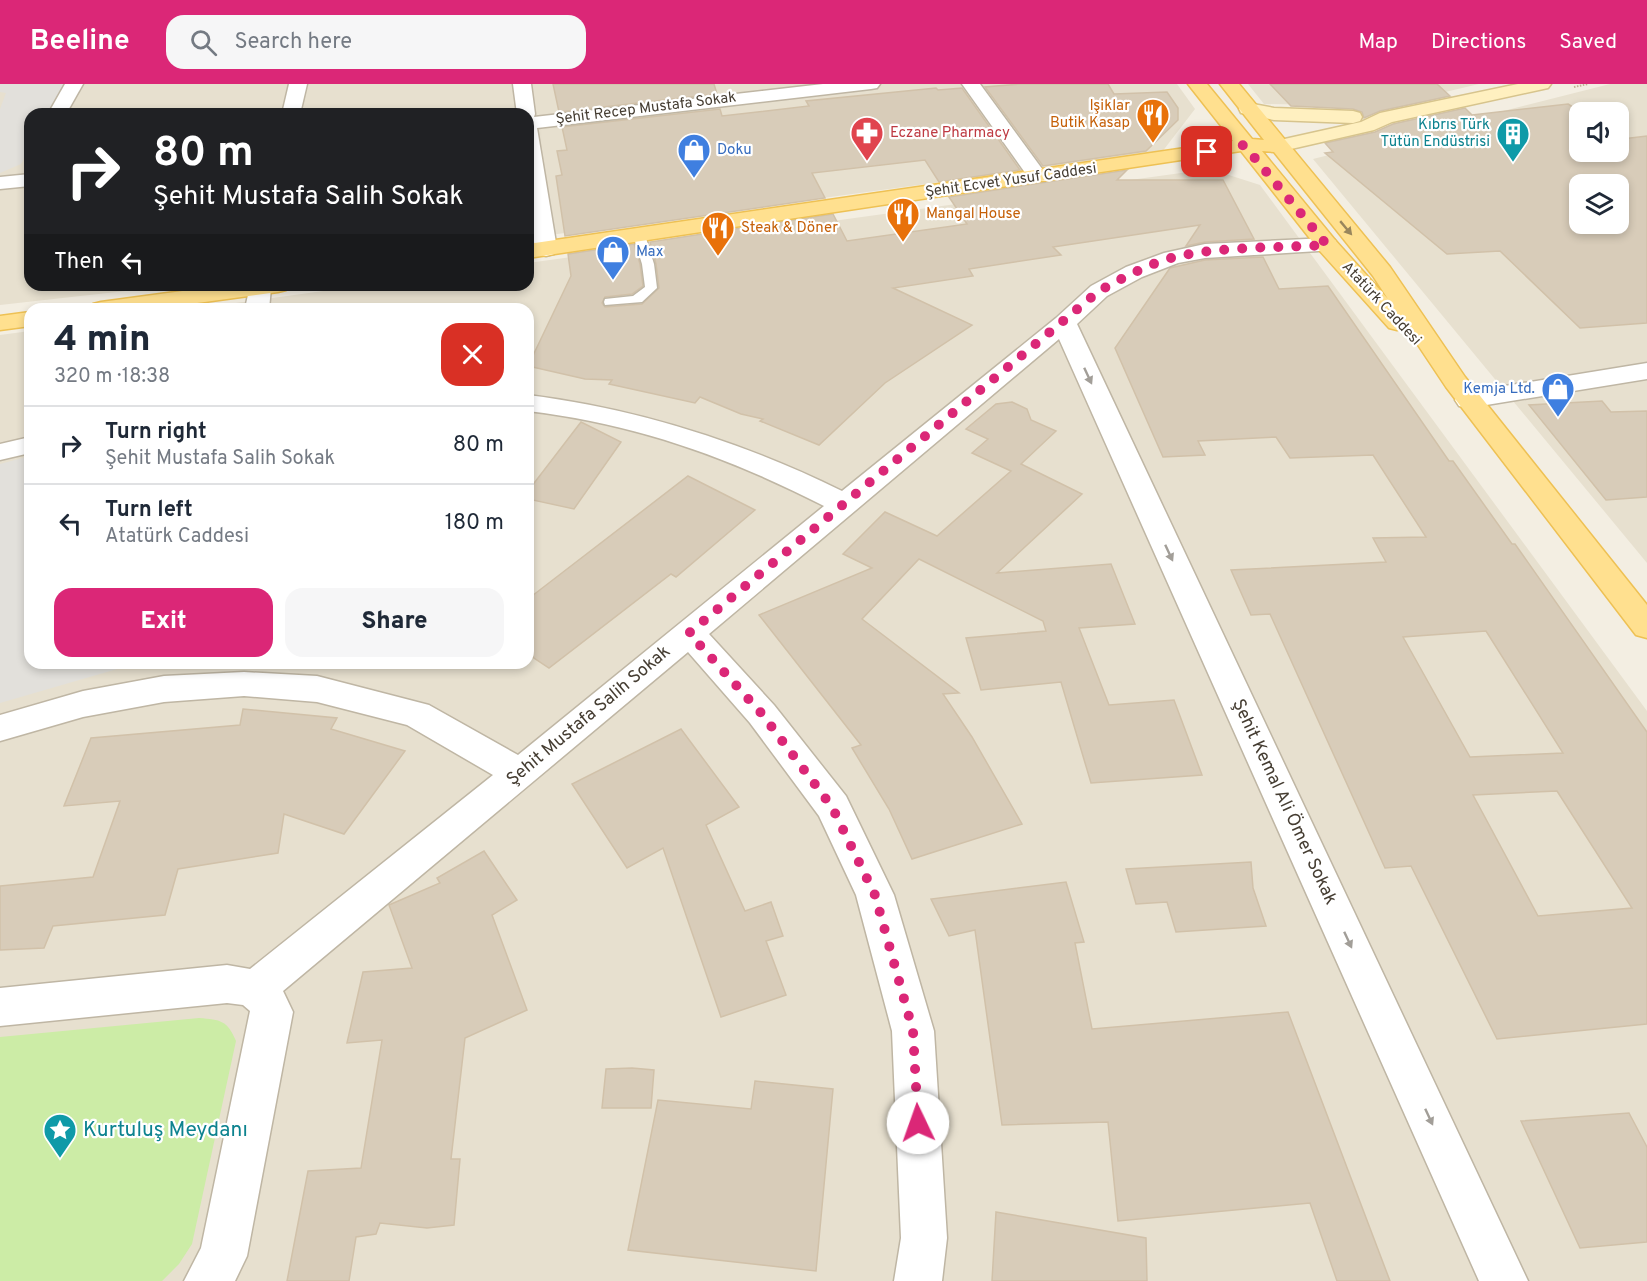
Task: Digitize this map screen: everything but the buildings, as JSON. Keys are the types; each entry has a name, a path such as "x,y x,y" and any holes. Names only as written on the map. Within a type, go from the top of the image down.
{"main road":[{"name":"Atatürk Caddesi","path":"1197,84 1210,123 1244,145 1327,245 1462,391"},
{"name":"Atatürk Caddesi","path":"1229,84 1273,141 1382,272 1462,391 1647,627"},
{"name":"Şehit Ecvet Yusuf Caddesi","path":"537,250 1244,145 1329,135 1366,126 1387,117 1542,84"},
{"path":"1248,109 1274,114 1387,117"},
{"path":"1273,141 1353,117"},
{"path":"1210,123 1187,155 1218,161 1273,180"},
{"path":"1309,183 1304,160 1311,147 1329,135"},
{"path":"166,303 265,294"},
{"path":"0,322 24,319"}],"street":[{"path":"60,108 74,84"},
{"path":"292,108 298,84"},
{"path":"522,84 525,108"},
{"name":"Şehit Recep Mustafa Sokak","path":"534,122 751,90 872,84"},
{"path":"970,84 1038,177"},
{"path":"0,183 24,176"},
{"path":"534,210 537,250"},
{"name":"Şehit Mustafa Salih Sokak","path":"256,989 1064,323 1099,291 1134,272 1173,258 1205,251 1327,245"},
{"name":"Şehit Kemal Ali Ömer Sokak","path":"1064,323 1504,1281"},
{"path":"1462,391 1647,371"},
{"path":"534,404 610,414 687,434 754,460 844,504"},
{"path":"0,452 24,446"},
{"path":"689,633 762,714 832,807 875,895 913,1031 924,1238 918,1281"},
{"path":"0,728 83,704 164,689 244,684 317,689 417,714 520,773"},
{"path":"0,1007 227,984 256,989 266,996 272,1012 223,1256 208,1281"}],"lane":[{"path":"610,302 637,299 651,288 648,264 639,235"}],"shaded area":[{"path":"0,84 1177,84 1195,109 1162,152 534,237 534,108 24,108 24,291 125,291 0,305"},
{"path":"0,84 65,84 51,108 24,108 24,158 21,164 0,173 0,109 6,93 0,92"},
{"path":"1248,84 1479,84 1386,106 1264,104"},
{"path":"1610,84 1647,84 1647,563 1313,159"},
{"path":"1210,169 1260,185 1647,711 1647,1281 0,1281 0,335 24,332 24,669 534,669 534,303 236,303 323,291 534,291 534,262"},
{"path":"24,458 24,669 117,669 0,703 0,464"}],"green space":[{"path":"199,1018 222,1022 230,1029 236,1041 192,1244 179,1264 162,1281 0,1281 0,1037"}],"place":[{"name":"Işiklar Butik Kasap","path":"1153,144"},
{"name":"Eczane Pharmacy","path":"867,162"},
{"name":"Kıbrıs Türk Tütün Endüstrisi","path":"1513,163"},
{"name":"Doku","path":"694,179"},
{"name":"Mangal House","path":"903,243"},
{"name":"Steak & Döner","path":"718,257"},
{"name":"Max","path":"613,281"},
{"name":"Kemja Ltd.","path":"1558,418"},
{"name":"Kurtuluş Meydanı","path":"60,1159"}],"route":[{"path":"918,1123 913,1031 875,895 832,807 762,714 689,633 1064,323 1099,291 1134,272 1173,258 1205,251 1327,245 1244,145 1207,152"}]}
